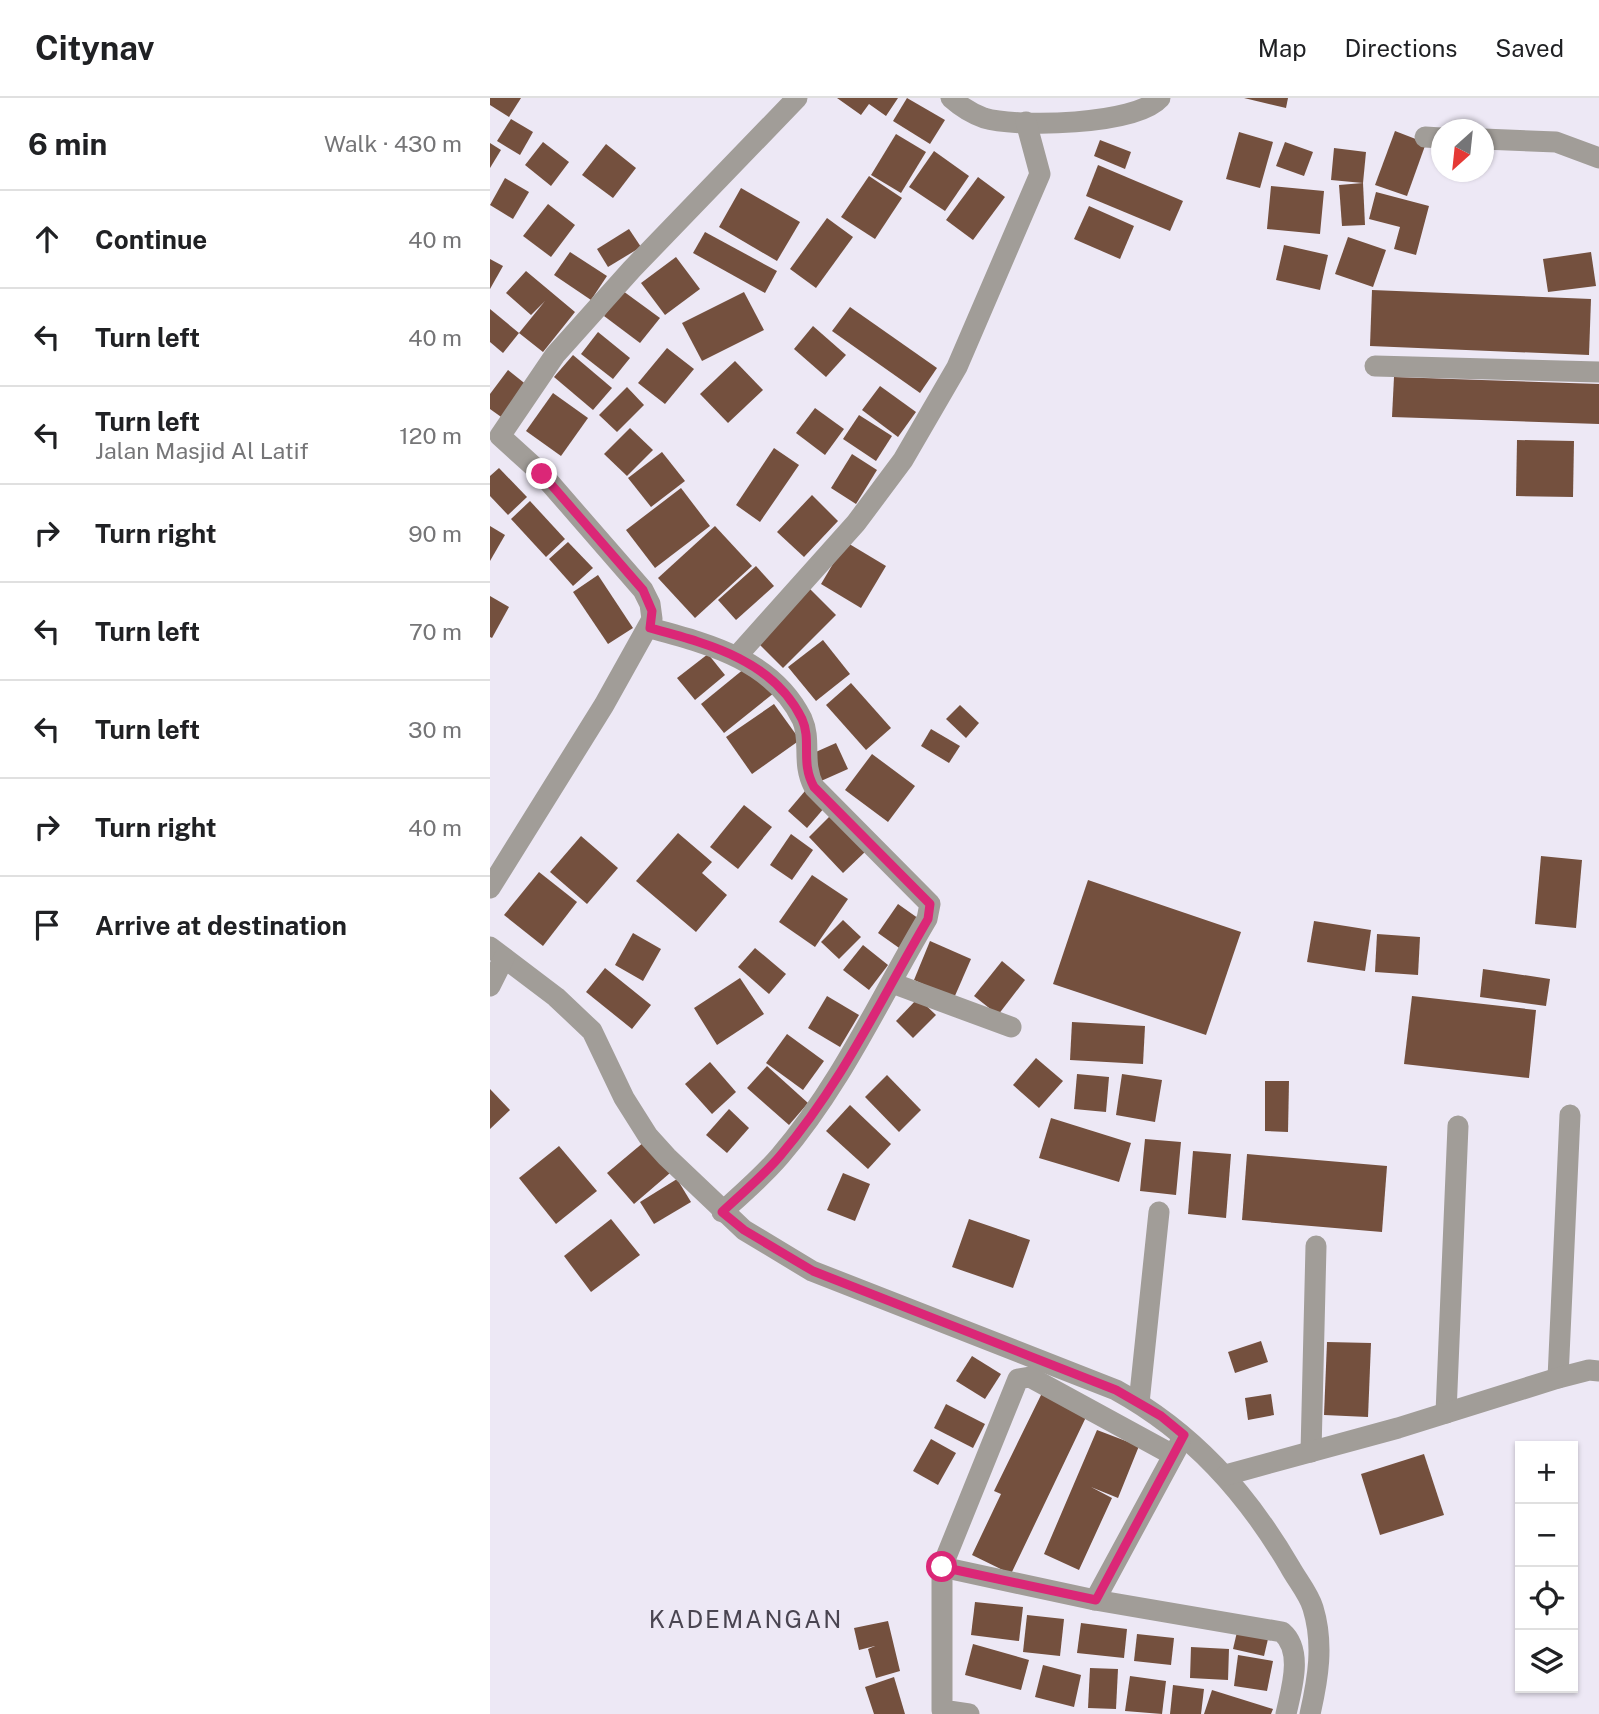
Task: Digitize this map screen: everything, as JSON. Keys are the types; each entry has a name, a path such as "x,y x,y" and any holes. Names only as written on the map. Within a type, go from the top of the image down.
{"street":[{"path":"490,888 650,628 652,611 643,590 542,474 495,431 555,355 632,269 797,98"},
{"path":"951,98 983,117 1026,122 1107,118 1147,108 1160,98"},
{"path":"737,656 856,523 903,460 957,367 1040,174 1026,122"},
{"path":"1494,139 1556,142 1599,158"},
{"path":"1375,366 1599,372"},
{"path":"650,628 737,656 771,677 802,719 805,728 805,771 814,787 930,904 928,919 892,983 810,1117 779,1158 722,1212"},
{"path":"490,986 497,953 556,997 592,1031 624,1098 649,1136 722,1212 744,1230 813,1271 1059,1365 1139,1403 1184,1435 1226,1475 1269,1530 1313,1606 1320,1658 1310,1714"},
{"path":"892,983 1012,1027"},
{"path":"1558,1378 1570,1115"},
{"path":"1446,1413 1458,1126"},
{"path":"1139,1403 1159,1212"},
{"path":"1311,1452 1316,1246"},
{"path":"1226,1475 1446,1413 1558,1378 1589,1370 1599,1371"},
{"path":"969,1714 942,1710 942,1567 1021,1376 1030,1377 1173,1455"},
{"path":"1096,1600 1184,1435"},
{"path":"942,1567 1096,1600 1282,1632 1292,1644 1294,1660 1286,1714"}],"building":[{"path":"490,98 521,98 509,117 490,105"},
{"path":"837,98 898,98 886,116 869,104 861,115"},
{"path":"907,98 945,120 930,144 893,121"},
{"path":"1244,98 1288,98 1286,108"},
{"path":"511,119 533,132 520,155 497,141"},
{"path":"1395,131 1426,143 1407,196 1375,185"},
{"path":"1239,132 1273,142 1260,188 1226,179"},
{"path":"896,134 926,152 901,193 871,175"},
{"path":"1100,140 1131,152 1125,169 1094,156"},
{"path":"543,142 569,162 551,186 525,165"},
{"path":"1285,142 1313,152 1304,176 1276,166"},
{"path":"490,143 501,150 490,168"},
{"path":"606,144 636,168 613,198 582,175"},
{"path":"1334,148 1366,152 1363,183 1331,180"},
{"path":"934,151 969,176 945,211 909,187"},
{"path":"1098,165 1183,201 1170,231 1086,196"},
{"path":"869,176 902,198 875,239 841,217"},
{"path":"978,177 1005,197 973,240 946,220"},
{"path":"505,178 529,192 513,219 490,205"},
{"path":"1363,183 1365,225 1342,226 1339,185"},
{"path":"1271,186 1324,191 1320,234 1267,229"},
{"path":"741,188 800,222 777,261 719,227"},
{"path":"1376,192 1429,206 1416,255 1394,249 1400,227 1369,219"},
{"path":"548,204 575,225 551,257 523,236"},
{"path":"1089,206 1134,226 1120,259 1074,239"},
{"path":"827,218 853,237 816,288 790,269"},
{"path":"629,229 641,247 608,267 597,249"},
{"path":"705,232 777,271 765,293 693,253"},
{"path":"1348,237 1386,250 1373,287 1335,274"},
{"path":"1284,245 1328,255 1320,290 1276,280"},
{"path":"570,252 607,276 591,300 554,275"},
{"path":"1591,252 1596,286 1548,292 1543,259"},
{"path":"676,257 700,289 665,315 641,283"},
{"path":"490,259 503,266 490,289"},
{"path":"526,271 575,312 543,352 519,333 545,301 531,315 506,293"},
{"path":"1372,290 1591,299 1589,355 1370,346"},
{"path":"623,291 660,318 640,343 604,316"},
{"path":"744,292 764,330 702,361 682,323"},
{"path":"850,307 937,368 920,393 832,331"},
{"path":"490,309 519,333 503,353 490,342"},
{"path":"813,326 846,355 826,377 794,349"},
{"path":"598,332 630,358 613,379 581,354"},
{"path":"667,348 694,369 665,404 638,383"},
{"path":"573,355 612,388 593,410 554,377"},
{"path":"735,361 763,390 728,423 700,394"},
{"path":"508,370 528,386 504,419 490,409 490,394"},
{"path":"1394,377 1599,384 1599,424 1392,417"},
{"path":"880,386 916,412 898,437 862,410"},
{"path":"627,387 644,405 617,432 599,415"},
{"path":"553,393 588,418 561,456 526,431"},
{"path":"815,408 844,429 825,455 796,433"},
{"path":"859,415 892,436 876,461 843,439"},
{"path":"630,428 653,450 627,476 604,454"},
{"path":"1517,440 1574,441 1573,497 1516,496"},
{"path":"774,448 799,465 760,522 736,505"},
{"path":"662,452 685,481 651,507 628,478"},
{"path":"852,454 877,470 856,504 831,488"},
{"path":"499,468 527,497 508,515 490,496 490,476"},
{"path":"681,488 710,526 655,568 626,530"},
{"path":"812,495 838,521 804,557 777,532"},
{"path":"530,501 565,539 546,557 511,519"},
{"path":"490,526 505,535 490,561"},
{"path":"715,526 752,566 695,618 658,578"},
{"path":"568,542 593,568 573,586 549,559"},
{"path":"846,542 886,566 861,608 821,584"},
{"path":"756,566 774,586 736,620 718,600"},
{"path":"598,575 633,628 608,644 573,592"},
{"path":"810,589 836,615 783,668 757,642"},
{"path":"490,596 509,607 492,638 490,637"},
{"path":"823,640 850,674 816,701 788,667"},
{"path":"708,654 725,675 695,700 677,678"},
{"path":"750,664 774,693 724,733 701,704"},
{"path":"851,683 891,728 866,750 826,705"},
{"path":"774,704 800,740 752,774 726,737"},
{"path":"960,705 979,723 966,738 946,719"},
{"path":"931,729 960,746 949,763 921,746"},
{"path":"836,743 848,769 821,781 809,755"},
{"path":"872,754 915,786 888,822 845,790"},
{"path":"805,791 825,807 807,828 788,811"},
{"path":"744,805 772,827 738,869 710,847"},
{"path":"832,814 867,850 843,873 809,837"},
{"path":"678,833 712,862 702,873 727,895 696,932 636,881"},
{"path":"791,834 813,850 792,880 770,865"},
{"path":"581,836 618,868 587,904 550,872"},
{"path":"1541,856 1582,860 1576,928 1535,924"},
{"path":"539,872 577,902 543,946 504,915"},
{"path":"812,875 848,899 815,947 779,922"},
{"path":"1088,880 1241,932 1206,1035 1053,984"},
{"path":"898,904 922,921 902,950 878,933"},
{"path":"843,920 861,937 839,959 821,942"},
{"path":"1314,921 1371,930 1365,971 1307,962"},
{"path":"633,933 661,949 643,981 615,965"},
{"path":"1377,934 1420,937 1418,975 1375,972"},
{"path":"930,941 971,959 954,998 914,980"},
{"path":"863,945 888,965 869,990 843,970"},
{"path":"755,948 786,974 769,994 738,967"},
{"path":"1002,961 1025,980 998,1015 974,996"},
{"path":"605,968 651,1005 632,1029 586,992"},
{"path":"1483,969 1550,979 1546,1006 1480,997"},
{"path":"740,978 764,1014 717,1045 694,1008"},
{"path":"827,996 859,1015 840,1047 808,1028"},
{"path":"1412,996 1536,1010 1529,1078 1404,1064"},
{"path":"918,998 936,1015 913,1038 896,1021"},
{"path":"1072,1022 1145,1026 1143,1064 1070,1060"},
{"path":"787,1034 824,1061 803,1090 766,1063"},
{"path":"1036,1058 1063,1081 1039,1108 1013,1085"},
{"path":"710,1062 736,1092 712,1114 685,1084"},
{"path":"767,1066 808,1103 789,1125 747,1088"},
{"path":"1077,1074 1109,1077 1106,1112 1074,1109"},
{"path":"1122,1074 1162,1080 1155,1122 1116,1115"},
{"path":"887,1075 921,1110 899,1132 865,1097"},
{"path":"1265,1081 1289,1081 1288,1132 1265,1131"},
{"path":"490,1089 510,1110 490,1129"},
{"path":"850,1105 891,1144 868,1169 826,1131"},
{"path":"729,1109 749,1128 727,1153 706,1135"},
{"path":"1051,1118 1131,1143 1119,1182 1039,1158"},
{"path":"1145,1139 1181,1142 1176,1195 1140,1191"},
{"path":"644,1142 670,1173 634,1204 607,1173"},
{"path":"559,1146 597,1191 556,1224 519,1178"},
{"path":"1193,1151 1231,1154 1226,1218 1188,1214"},
{"path":"1247,1154 1387,1166 1382,1232 1242,1220"},
{"path":"843,1173 870,1184 855,1221 827,1210"},
{"path":"677,1179 691,1202 654,1224 640,1202"},
{"path":"611,1219 640,1255 591,1292 564,1256"},
{"path":"969,1219 1030,1240 1013,1288 952,1267"},
{"path":"1261,1341 1268,1362 1235,1373 1228,1352"},
{"path":"1327,1342 1371,1343 1368,1417 1324,1415"},
{"path":"972,1356 1001,1374 985,1399 956,1381"},
{"path":"1042,1393 1087,1415 1011,1574 972,1555 1001,1494 994,1491"},
{"path":"1271,1394 1274,1415 1248,1420 1245,1398"},
{"path":"946,1404 985,1424 973,1448 934,1428"},
{"path":"1097,1430 1139,1446 1118,1498 1091,1487 1112,1498 1079,1570 1044,1554"},
{"path":"931,1439 956,1453 938,1485 913,1471"},
{"path":"1424,1454 1444,1515 1380,1535 1361,1474"},
{"path":"975,1602 1023,1607 1019,1641 971,1635"},
{"path":"1027,1615 1064,1619 1060,1656 1023,1652"},
{"path":"888,1621 900,1671 876,1678 868,1649 875,1646 859,1650 854,1628"},
{"path":"1081,1623 1127,1629 1124,1658 1077,1653"},
{"path":"1237,1632 1268,1639 1264,1656 1233,1649"},
{"path":"1137,1634 1174,1638 1171,1665 1134,1661"},
{"path":"973,1644 1029,1660 1021,1690 965,1675"},
{"path":"1191,1647 1229,1649 1228,1680 1190,1678"},
{"path":"1238,1655 1273,1661 1267,1691 1234,1686"},
{"path":"1043,1665 1081,1675 1074,1707 1035,1697"},
{"path":"1090,1668 1118,1669 1116,1709 1088,1708"},
{"path":"1130,1676 1166,1681 1162,1714 1125,1711"},
{"path":"894,1677 905,1714 874,1714 865,1687"},
{"path":"1173,1685 1204,1689 1201,1714 1170,1714"},
{"path":"1212,1690 1273,1709 1271,1714 1204,1714"}],"district":[{"name":"KADEMANGAN","path":"746,1620"}],"route":[{"path":"542,474 643,590 652,611 650,628 746,659 771,677 802,719 805,728 805,771 814,787 930,904 928,919 882,1001 810,1117 779,1158 722,1212 744,1230 813,1271 1059,1365 1116,1390 1161,1416 1184,1435 1096,1600 942,1567"}]}
